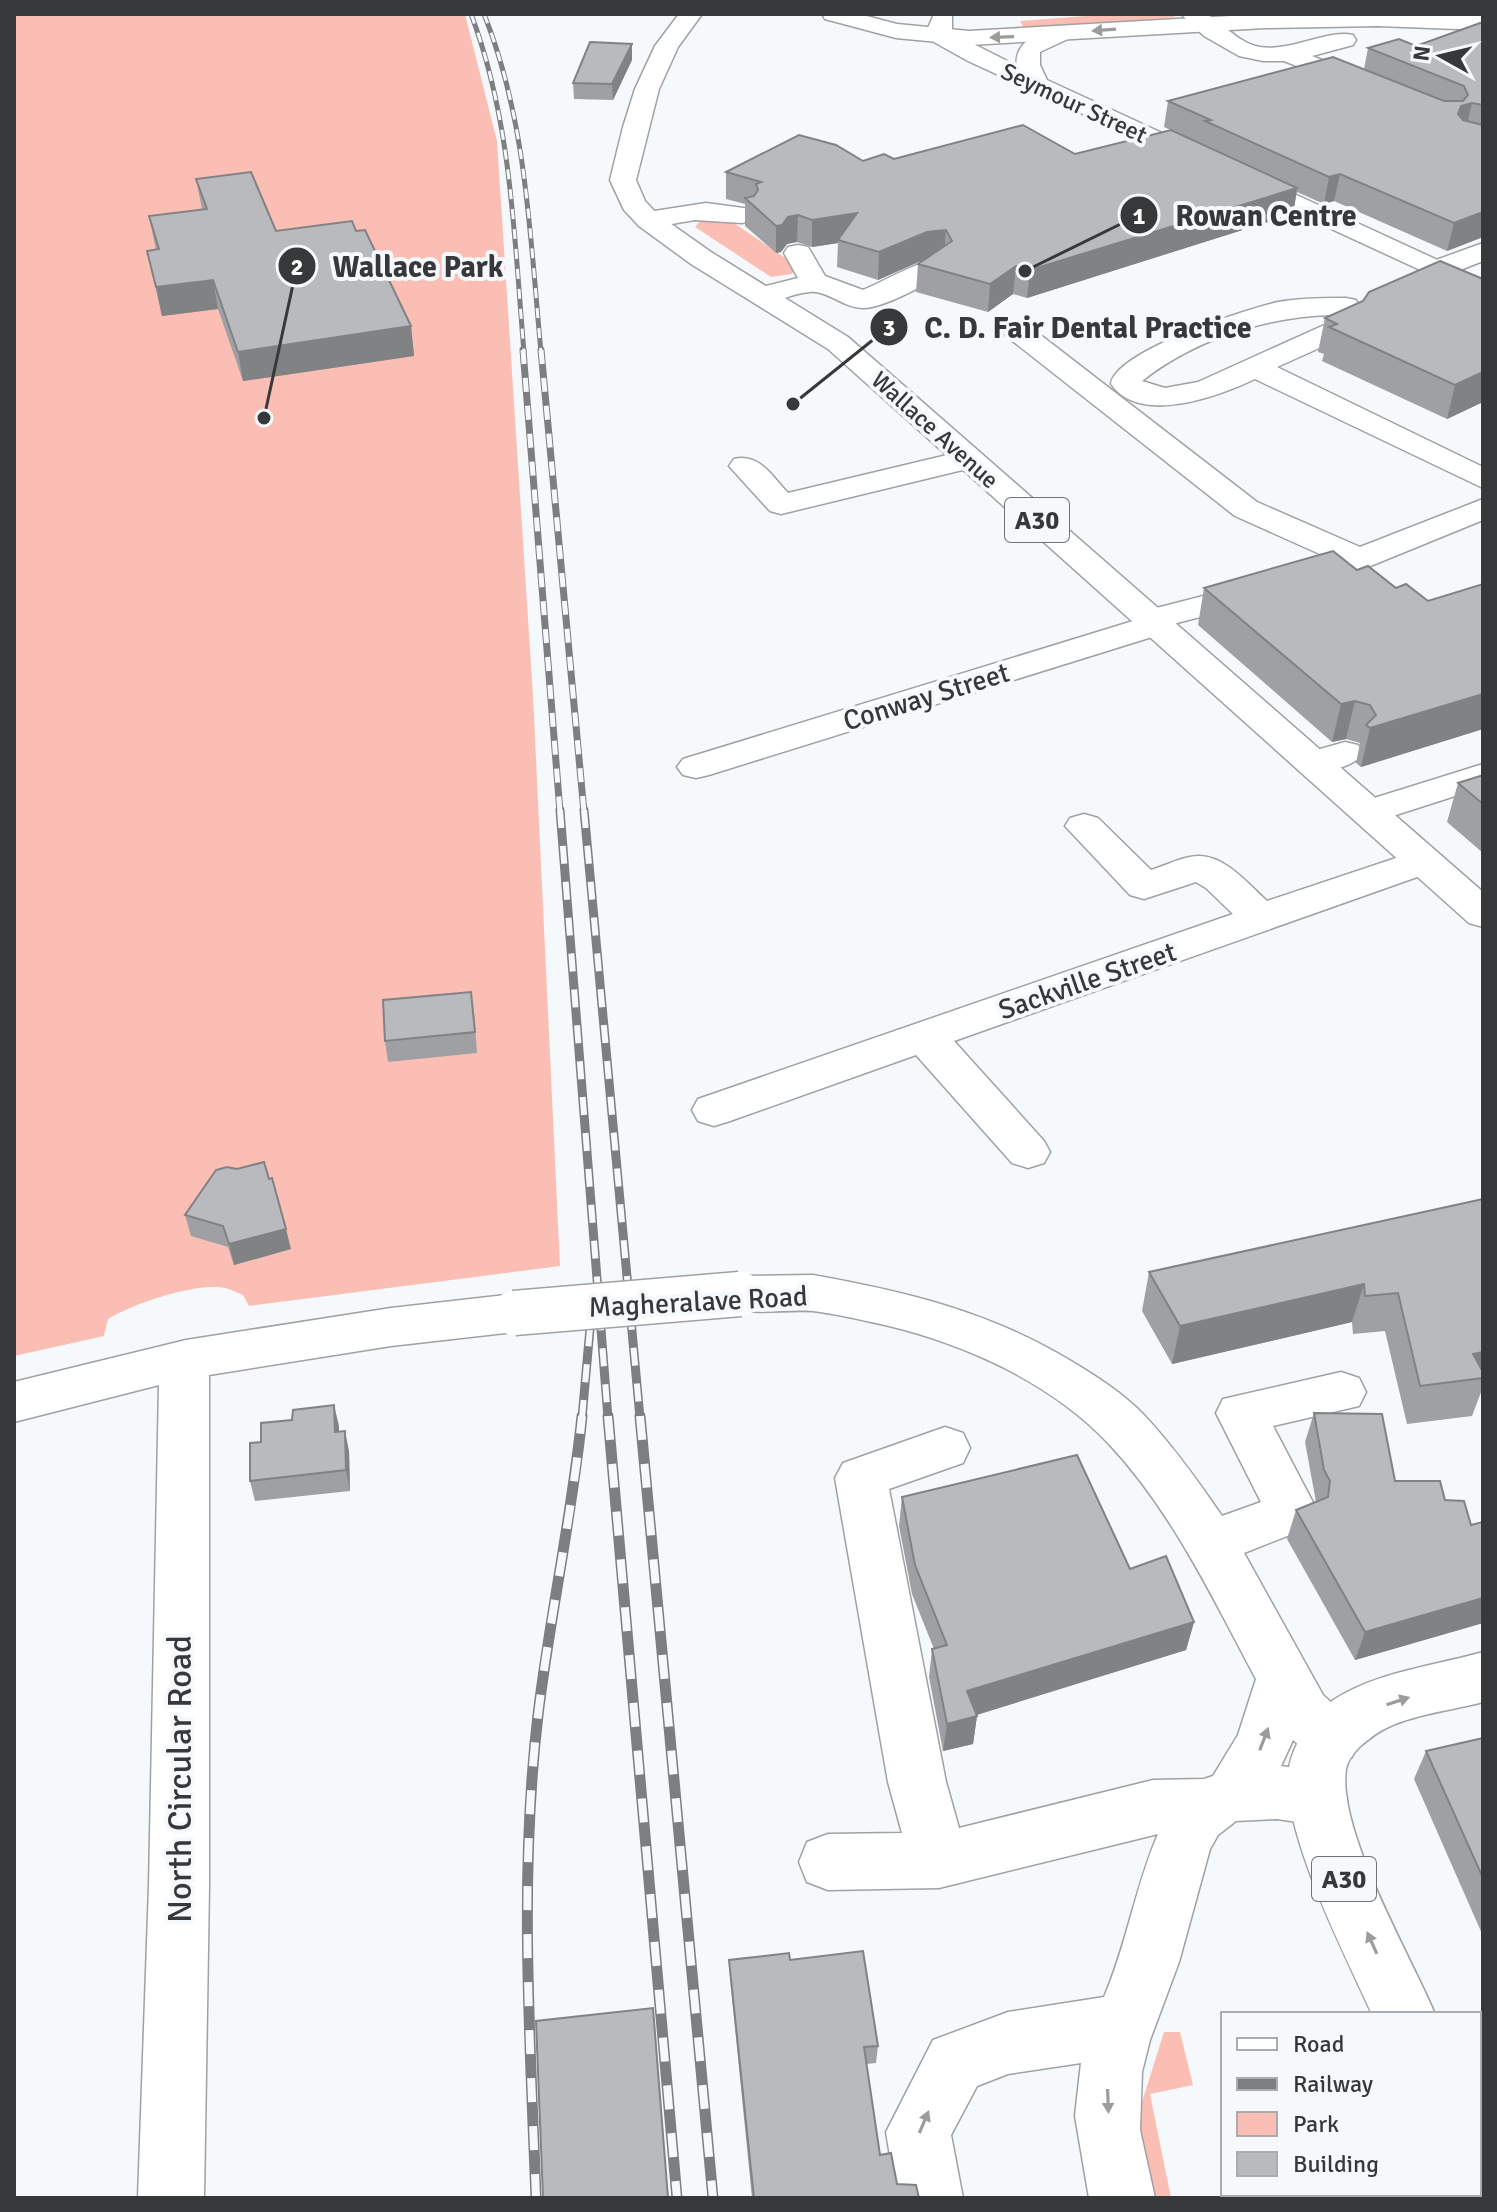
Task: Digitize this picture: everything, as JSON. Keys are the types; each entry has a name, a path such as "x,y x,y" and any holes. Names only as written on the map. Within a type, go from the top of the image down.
{"main road":[{"name":"Wallace Avenue","path":"691,14 667,46 647,89 623,180 633,204 648,220 701,258 838,343 968,459 1329,758 1368,812 1483,914"},
{"name":"Seymour Street","path":"833,14 896,31 941,27"},
{"path":"856,14 993,38 1067,24 1197,19 1375,16 1483,23"},
{"name":"Seymour Street","path":"901,14 941,27 1038,86 1432,269 1476,282"},
{"path":"1197,19 1223,42 1267,56 1290,55 1345,40"},
{"path":"1038,86 1025,63 1026,56 1035,44 1067,24"},
{"path":"1290,55 1391,96"},
{"path":"648,220 700,210 719,209 742,215"},
{"path":"1402,281 1483,251"},
{"path":"798,253 814,282"},
{"path":"764,295 814,282 863,300 902,285 925,262"},
{"path":"1126,384 1126,379 1143,363 1249,319 1301,308 1346,306 1374,293"},
{"path":"1087,386 1126,384 1137,392 1174,396 1211,388 1345,326 1346,306"},
{"path":"1015,329 1246,509 1359,559"},
{"path":"1253,367 1483,479"},
{"path":"745,466 781,504 968,459"},
{"name":"Conway Street","path":"696,767 1170,628 1312,578 1483,509"},
{"path":"1368,812 1483,775"},
{"path":"1084,826 1144,886 1199,868 1220,879 1261,918"},
{"name":"Sackville Street","path":"732,1104 1423,861"},
{"path":"925,1037 1028,1152"},
{"name":"Magheralave Road","path":"14,1402 186,1359 391,1327 514,1313 740,1294 813,1293 883,1306 952,1324 1018,1353 1079,1390 1124,1427 1165,1475 1211,1543 1303,1713 1332,1739"},
{"name":"North Circular Road","path":"171,2198 179,1901 183,1388 186,1359"},
{"path":"1211,1543 1292,1512 1241,1413 1341,1392"},
{"path":"939,1860 917,1782 861,1478 945,1448"},
{"path":"1122,2198 1111,2146 1107,2090 1122,2025 1149,1961 1182,1844 1263,1745 1284,1677"},
{"name":"A30","path":"1403,2012 1337,1864 1318,1798 1318,1767 1332,1739 1352,1718 1397,1701 1483,1677"},
{"path":"828,1862 939,1860 1153,1807 1277,1791 1318,1798"},
{"path":"930,2198 918,2132 955,2062 1008,2043 1122,2025"}],"green space":[{"path":"14,14 465,14 497,141 533,696 560,1266 249,1306 243,1295 230,1289 198,1288 148,1301 119,1313 108,1319 104,1336 14,1356"},
{"path":"1112,14 1168,14 1176,17 1026,31 1020,21"},
{"path":"702,219 728,219 797,266 792,274 771,277 695,227"},
{"path":"1164,2032 1180,2032 1193,2085 1150,2094 1171,2198 1150,2198 1137,2118"}],"building":[{"path":"1483,22 1483,105 1472,103 1461,106 1458,114 1463,120 1483,125 1483,212 1454,223 1340,174 1329,177 1168,101 1333,57 1444,101 1463,101 1468,95 1464,86 1368,48 1399,39 1416,46"},
{"path":"590,42 632,44 612,84 573,83"},
{"path":"1023,125 1075,154 1171,130 1297,188 1030,270 1016,266 990,284 918,264 952,241 946,230 927,232 879,252 838,240 857,213 812,220 798,215 788,217 782,225 776,226 745,198 754,196 758,190 756,184 761,182 726,172 799,135 836,145 863,161 884,154 894,159"},
{"path":"251,172 276,231 352,221 356,231 365,230 411,326 238,352 213,280 156,287 147,251 159,249 149,216 207,209 196,179"},
{"path":"1440,261 1483,279 1483,372 1455,385 1329,327 1337,324 1325,318 1363,301 1369,292"},
{"path":"1333,551 1357,570 1368,566 1396,588 1406,584 1428,601 1483,584 1483,694 1370,728 1366,725 1376,715 1370,705 1355,701 1341,704 1204,588"},
{"path":"1483,775 1483,804 1458,783"},
{"path":"471,992 475,1032 385,1041 383,1000"},
{"path":"264,1162 269,1179 272,1178 286,1229 229,1244 223,1226 185,1215 216,1170 227,1167 237,1169"},
{"path":"1483,1199 1483,1352 1473,1354 1483,1378 1420,1386 1398,1293 1365,1296 1364,1284 1180,1326 1149,1272"},
{"path":"334,1405 335,1432 345,1431 346,1470 250,1481 250,1443 261,1442 261,1423 292,1420 293,1410"},
{"path":"1314,1413 1382,1414 1395,1481 1440,1481 1445,1500 1464,1501 1471,1525 1483,1522 1483,1598 1365,1632 1296,1510 1328,1497 1330,1481 1324,1470"},
{"path":"1077,1455 1130,1569 1166,1556 1194,1622 967,1691 977,1716 947,1724 932,1649 947,1645 915,1565 902,1497"},
{"path":"1483,1738 1483,1878 1426,1751"},
{"path":"863,1951 878,2046 864,2047 880,2155 891,2153 897,2184 916,2185 919,2198 754,2198 729,1960 789,1953 790,1960"},
{"path":"653,2008 668,2198 543,2198 536,2021"}],"railway":[{"path":"471,14 485,55 503,138 514,223 524,352"},
{"path":"484,14 510,96 518,138 541,352"},
{"path":"523,350 560,812"},
{"path":"541,350 584,812"},
{"path":"560,810 608,1418"},
{"path":"584,810 640,1418"},
{"path":"582,1418 592,1306"},
{"path":"536,2198 527,1896 532,1775 543,1678 582,1416"},
{"path":"608,1416 677,2198"},
{"path":"640,1416 713,2198"}],"place":[{"name":"Rowan Centre","path":"1025,271"},
{"name":"C. D. Fair Dental Practice","path":"793,404"},
{"name":"Wallace Park","path":"264,418"}]}
